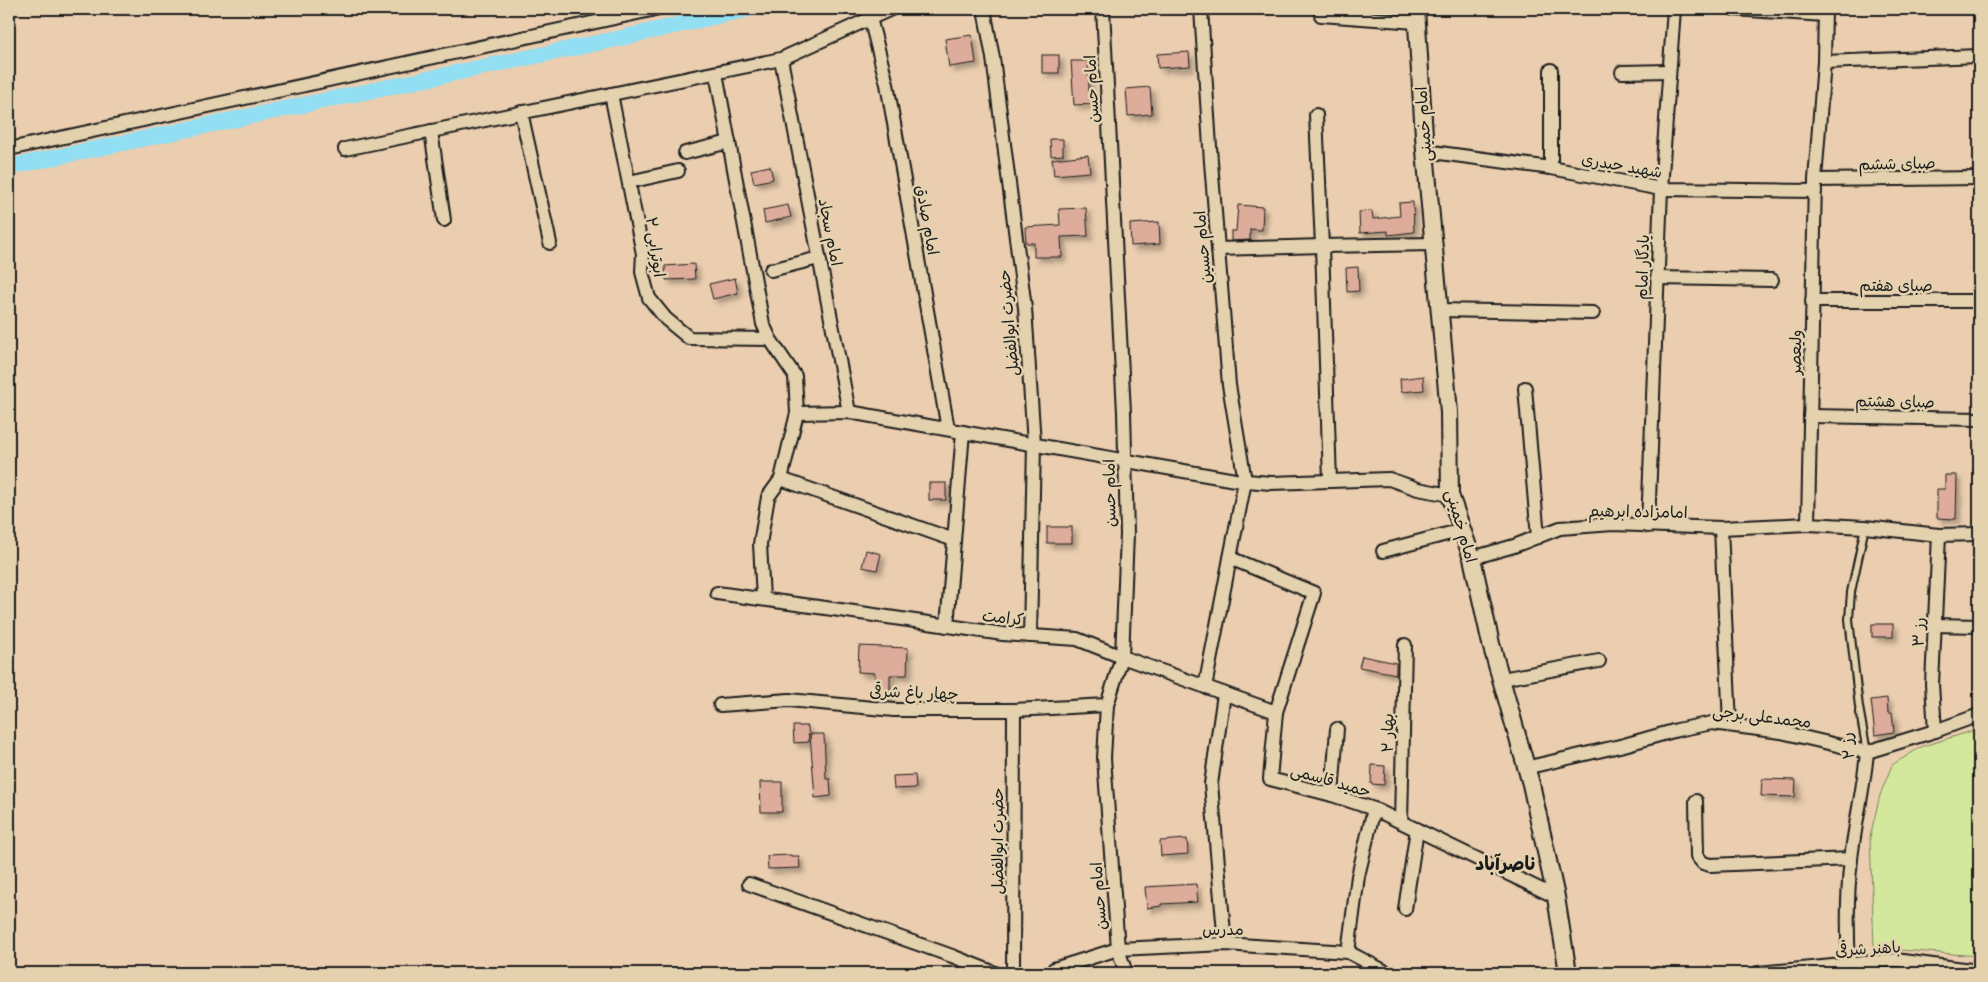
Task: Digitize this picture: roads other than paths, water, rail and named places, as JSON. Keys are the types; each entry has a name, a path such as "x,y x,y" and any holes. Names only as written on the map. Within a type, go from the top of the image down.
{"street":[{"path":"9,148 656,9"},
{"path":"345,149 716,74 781,59 891,9"},
{"name":"حضرت ابوالفضل","path":"984,9 993,58 1025,308 1034,444 1030,636"},
{"name":"امام حسن","path":"1103,9 1127,534 1122,658 1107,705 1104,758 1118,949 1126,973"},
{"name":"امام حسین","path":"1201,9 1229,385 1246,481"},
{"name":"یادگار امام","path":"1648,526 1661,189 1674,9"},
{"path":"1734,9 1825,12"},
{"name":"ولیعصر","path":"1808,524 1815,186 1824,62 1825,12"},
{"path":"1321,15 1416,15"},
{"name":"امام خمینی","path":"1416,15 1425,152 1449,412 1450,495 1472,558 1491,644 1531,784 1556,897 1568,973"},
{"name":"امام صادق","path":"870,18 887,84 948,429"},
{"path":"1824,62 1979,56"},
{"name":"امام سجاد","path":"781,59 849,412"},
{"path":"1551,70 1551,168"},
{"path":"1622,72 1669,71"},
{"path":"716,74 763,324 770,339 795,376 798,413 781,479 768,497 760,544 763,599"},
{"name":"ابوترابی ۲","path":"611,94 643,254 642,272 644,284 649,298 666,319 689,338 770,339"},
{"path":"522,112 550,242"},
{"path":"1316,115 1330,481"},
{"path":"430,131 444,220"},
{"path":"685,153 729,142"},
{"name":"شهید حیدری","path":"1425,152 1551,168 1661,189 1815,186"},
{"path":"629,182 678,171"},
{"name":"صبای ششم","path":"1815,186 1979,178"},
{"path":"1218,249 1433,244"},
{"path":"771,270 819,258"},
{"path":"1657,278 1772,280"},
{"name":"صبای هفتم","path":"1812,301 1979,301"},
{"path":"1440,310 1593,313"},
{"path":"1524,388 1538,537"},
{"path":"798,413 849,412 1246,481 1271,483 1389,479 1418,489 1450,495"},
{"name":"صبای هشتم","path":"1810,416 1979,419"},
{"path":"947,626 963,432"},
{"path":"781,479 954,540"},
{"path":"1205,687 1246,481"},
{"name":"امامزاده ابرهیم","path":"1472,558 1560,528 1613,524 1721,528 1808,524"},
{"path":"1808,524 1865,526 1939,535 1979,534"},
{"path":"1721,528 1730,725"},
{"path":"1384,551 1462,530"},
{"name":"رز ۳","path":"1935,731 1932,684 1939,535"},
{"name":"حمید قاسمی","path":"1230,558 1314,593 1276,712 1270,780 1332,795 1374,809 1556,897"},
{"name":"کرامت","path":"717,593 1003,634 1077,639 1122,658 1276,712"},
{"path":"1934,625 1979,626"},
{"name":"بهار ۲","path":"1401,822 1405,645"},
{"path":"1502,679 1599,661"},
{"path":"1224,694 1211,784 1225,944"},
{"name":"چهار باغ شرقی","path":"720,705 789,700 894,710 1014,710 1107,705"},
{"name":"حضرت ابوالفضل","path":"1013,973 1014,710"},
{"path":"1867,752 1935,731 1979,714"},
{"name":"محمدعلی برجی","path":"1525,768 1712,723 1781,732 1867,752"},
{"path":"1332,795 1337,729"},
{"name":"رز ۲","path":"1849,969 1847,930 1851,859 1864,784 1867,752"},
{"path":"1696,801 1697,856 1703,863 1851,859"},
{"path":"1348,952 1358,876 1374,809"},
{"path":"1405,909 1417,829"},
{"path":"749,884 995,973"},
{"name":"مدرس","path":"1054,969 1118,949 1225,944 1348,952 1388,973"},
{"name":"باهنر شرقی","path":"1758,973 1849,969 1894,960 1979,971"}],"lane":[{"name":"رز ۲","path":"1865,526 1851,592 1849,618 1859,707 1867,752"}],"waterway":[{"path":"9,167 621,38 748,9"}],"district":[{"name":"ناصرآباد","path":"1506,863"}]}
